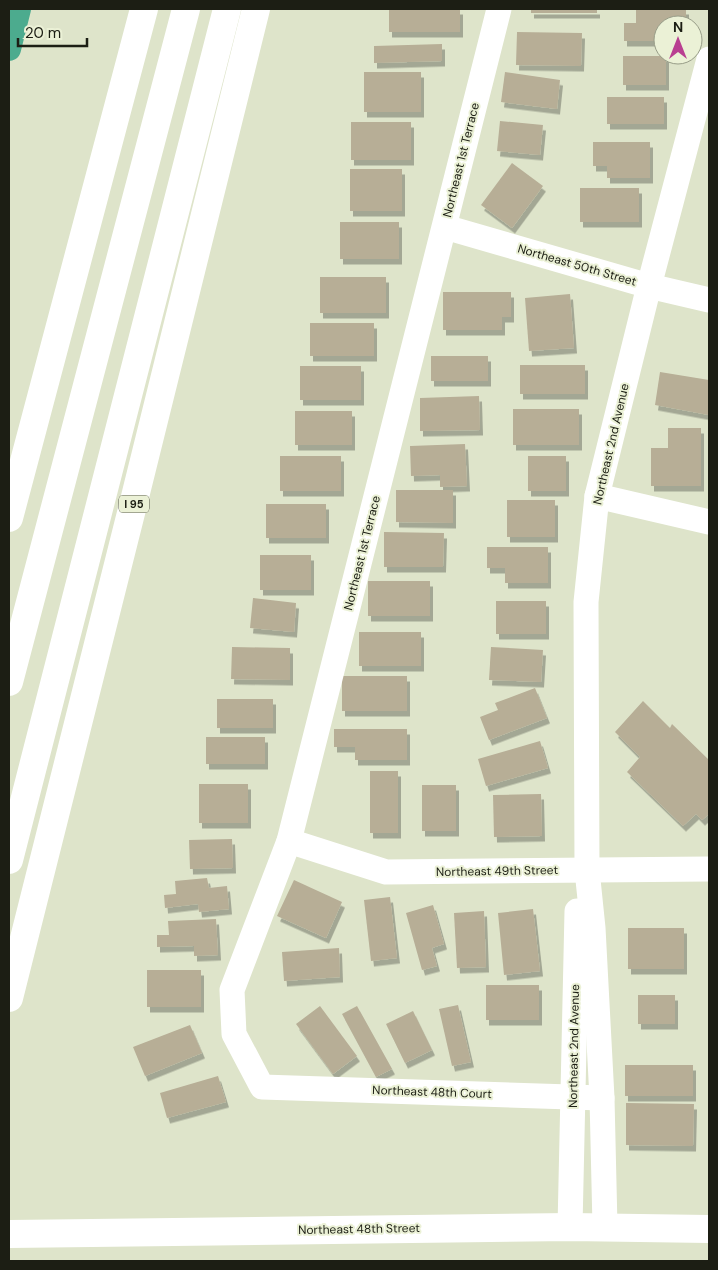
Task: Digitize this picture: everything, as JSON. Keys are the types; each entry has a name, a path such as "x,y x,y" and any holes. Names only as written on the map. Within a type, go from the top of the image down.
{"main road":[{"path":"9,518 144,9"},
{"path":"9,682 186,9"},
{"path":"9,860 227,9"},
{"name":"I 95","path":"9,998 128,528 256,9"},
{"name":"Northeast 48th Street","path":"9,1234 570,1227 709,1229"}],"street":[{"name":"Northeast 1st Terrace","path":"262,1087 234,1034 232,990 289,840 499,9"},
{"name":"Northeast 2nd Avenue","path":"605,1228 602,1098 594,937 587,870 586,602 597,496 648,286 709,59"},
{"name":"Northeast 50th Street","path":"445,227 648,286 709,300"},
{"path":"597,496 709,522"},
{"name":"Northeast 49th Street","path":"289,840 386,872 709,869"},
{"name":"Northeast 2nd Avenue","path":"570,1227 578,879 587,870"},
{"name":"Northeast 48th Court","path":"262,1087 602,1098"}],"building":[{"path":"389,9 460,9 460,32 389,32"},
{"path":"531,9 597,9 597,13 531,13"},
{"path":"636,9 686,9 686,15 653,15 653,41 624,41 624,23 636,23"},
{"path":"517,32 582,33 581,66 516,65"},
{"path":"442,44 442,61 374,63 374,46"},
{"path":"623,56 653,56 653,65 666,65 666,85 623,85"},
{"path":"364,72 421,72 421,112 364,112"},
{"path":"505,72 560,80 557,109 501,102"},
{"path":"607,97 664,97 664,124 607,124"},
{"path":"500,121 543,125 540,155 497,151"},
{"path":"351,122 411,122 411,160 351,160"},
{"path":"593,142 650,142 650,178 607,178 607,166 593,166"},
{"path":"512,163 543,186 512,228 481,205"},
{"path":"350,169 402,169 402,211 350,211"},
{"path":"580,188 639,188 639,222 580,222"},
{"path":"340,222 399,222 399,259 340,259"},
{"path":"320,277 386,277 386,313 320,313"},
{"path":"443,292 511,292 511,317 502,317 502,330 443,330"},
{"path":"570,294 574,348 529,351 525,298"},
{"path":"310,323 374,323 374,356 310,356"},
{"path":"431,356 488,356 488,381 431,381"},
{"path":"520,365 585,365 585,394 520,394"},
{"path":"300,366 361,366 361,400 300,400"},
{"path":"660,372 709,380 709,415 655,405"},
{"path":"479,396 480,430 420,431 420,398"},
{"path":"513,409 579,409 579,445 513,445"},
{"path":"295,411 352,411 352,445 295,445"},
{"path":"668,428 701,428 701,486 651,486 651,448 668,448"},
{"path":"465,444 467,486 440,487 440,475 411,476 410,446"},
{"path":"280,456 341,456 341,491 280,491"},
{"path":"528,456 566,456 566,491 528,491"},
{"path":"396,490 453,490 453,523 396,522"},
{"path":"507,500 555,500 555,537 507,537"},
{"path":"266,504 326,504 326,538 266,538"},
{"path":"384,532 444,533 443,567 384,567"},
{"path":"487,547 548,547 548,583 505,583 505,568 487,568"},
{"path":"260,555 311,555 311,590 260,590"},
{"path":"368,581 430,581 430,616 368,616"},
{"path":"253,598 296,603 294,632 250,628"},
{"path":"496,601 546,601 546,634 496,634"},
{"path":"359,632 421,632 421,666 359,666"},
{"path":"232,647 290,648 290,680 231,679"},
{"path":"491,647 543,650 541,682 489,680"},
{"path":"342,676 407,676 407,711 342,711"},
{"path":"535,688 547,718 489,740 480,717 498,710 495,703"},
{"path":"217,699 273,699 273,728 217,728"},
{"path":"643,701 670,728 672,724 709,760 709,814 702,820 696,814 683,826 627,772 640,757 615,732"},
{"path":"334,729 407,729 407,760 355,760 355,747 334,747"},
{"path":"206,737 265,737 265,764 206,764"},
{"path":"540,741 548,768 486,786 478,759"},
{"path":"370,771 398,771 398,833 370,833"},
{"path":"199,784 248,784 248,823 199,823"},
{"path":"422,785 456,785 456,831 422,831"},
{"path":"541,794 542,836 494,837 493,795"},
{"path":"232,839 233,868 190,869 189,840"},
{"path":"207,878 209,888 227,886 229,909 199,912 198,904 165,908 164,895 176,894 175,881"},
{"path":"294,880 342,902 326,938 277,916"},
{"path":"390,897 397,958 371,961 364,900"},
{"path":"433,905 444,944 432,948 437,966 422,970 406,913"},
{"path":"533,909 540,971 504,975 498,913"},
{"path":"484,911 486,967 457,968 454,913"},
{"path":"216,919 218,955 194,956 194,946 157,947 157,935 169,935 168,921"},
{"path":"628,928 684,928 684,969 628,969"},
{"path":"339,948 340,977 284,981 282,952"},
{"path":"147,970 201,970 201,1007 147,1007"},
{"path":"486,985 539,985 539,1020 486,1020"},
{"path":"638,995 675,995 675,1024 638,1024"},
{"path":"458,1005 471,1062 452,1066 439,1009"},
{"path":"320,1006 357,1056 333,1074 296,1024"},
{"path":"357,1006 392,1069 376,1077 342,1014"},
{"path":"413,1011 432,1050 405,1063 386,1024"},
{"path":"190,1025 202,1053 145,1076 133,1047"},
{"path":"625,1065 693,1065 693,1096 625,1096"},
{"path":"218,1076 226,1102 167,1118 160,1093"},
{"path":"626,1103 694,1104 693,1146 626,1145"}],"waterway":[{"path":"9,49 19,9"}]}
